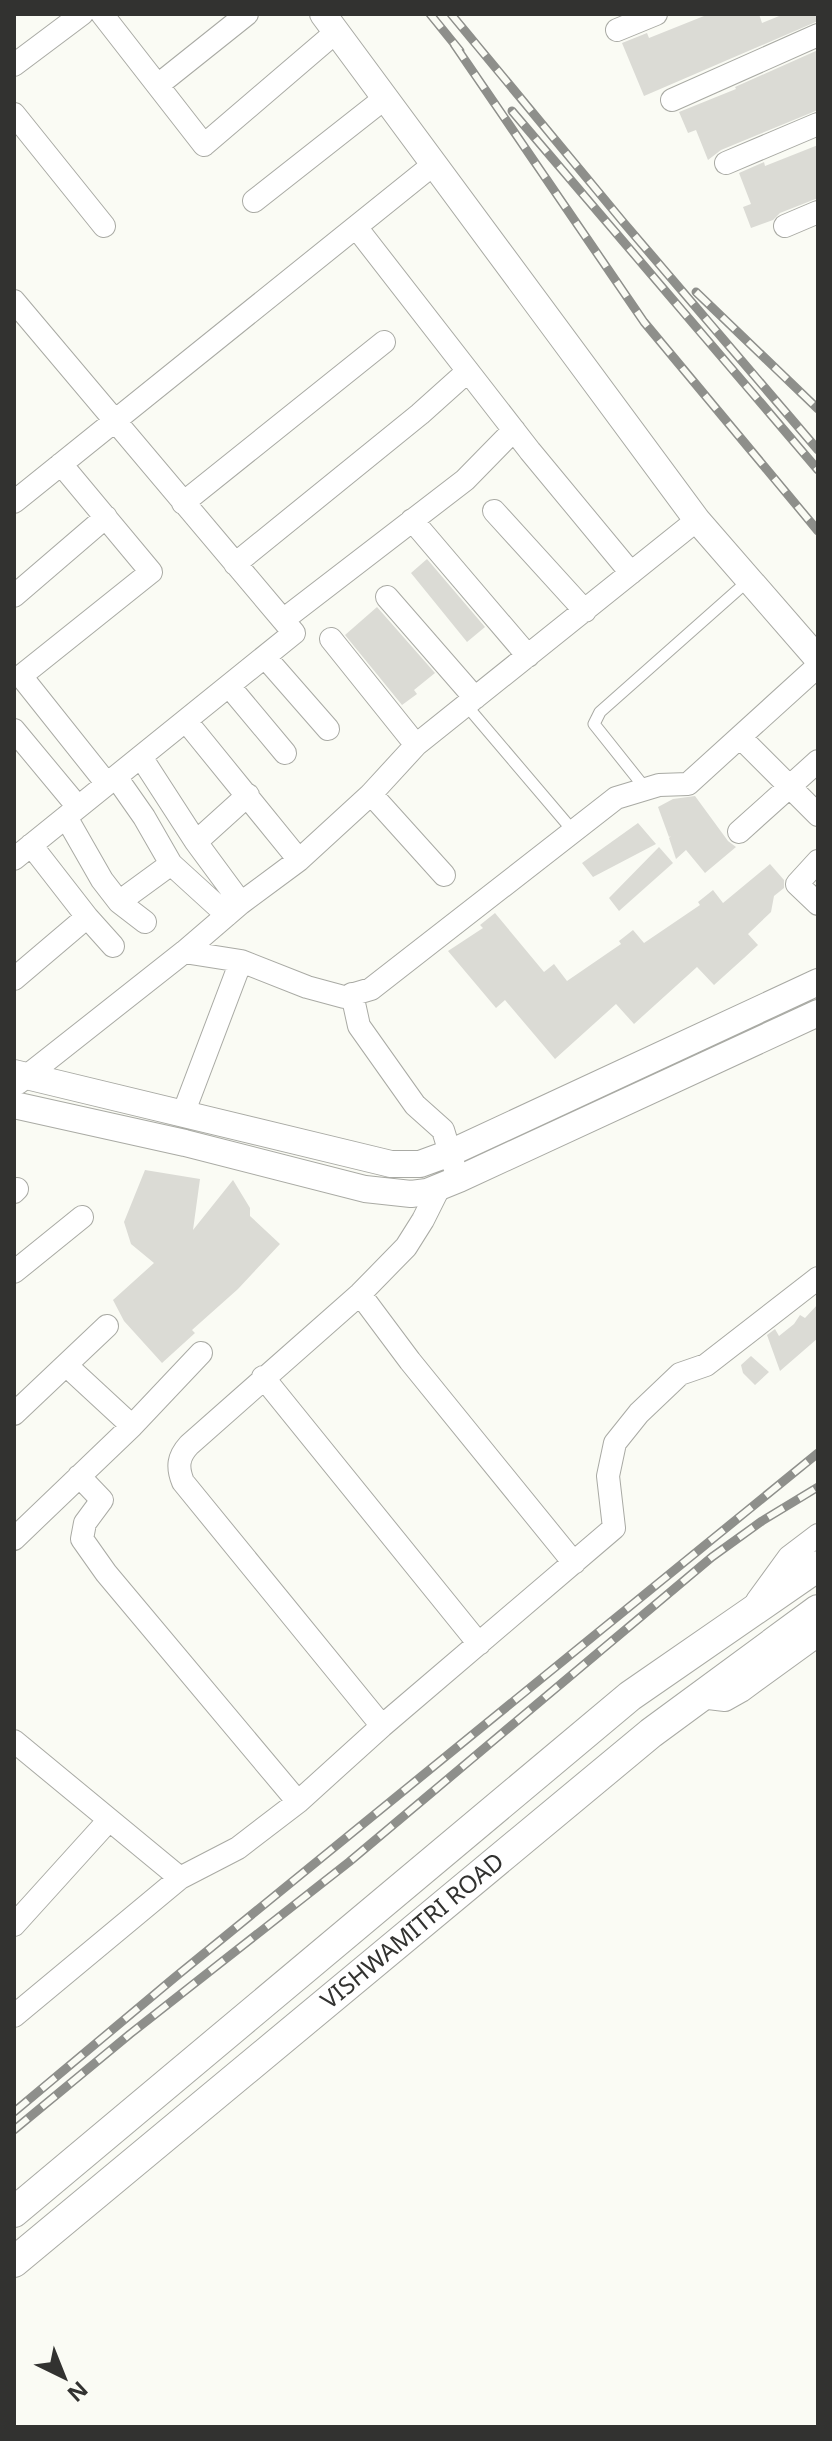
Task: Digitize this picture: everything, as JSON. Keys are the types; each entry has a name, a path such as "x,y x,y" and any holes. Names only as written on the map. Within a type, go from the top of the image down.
{"main road":[{"name":"VISHWAMITRI ROAD","path":"14,2212 630,1696 816,1567"},
{"name":"VISHWAMITRI ROAD","path":"14,2262 651,1733 818,1610"}],"street":[{"path":"14,65 82,14"},
{"path":"102,14 204,145 330,23 697,520 818,659"},
{"path":"158,85 247,14"},
{"path":"617,30 656,14"},
{"path":"672,100 818,35"},
{"path":"254,201 385,98"},
{"path":"14,114 104,226"},
{"path":"726,163 818,124"},
{"path":"14,502 434,164"},
{"path":"785,226 818,212"},
{"path":"356,227 514,430 631,573"},
{"path":"14,301 294,633 23,852 113,946"},
{"path":"183,503 384,342"},
{"path":"235,564 420,414 468,371"},
{"path":"283,620 465,480 514,430"},
{"path":"61,464 151,572 21,676 144,817 171,864 234,909"},
{"path":"494,511 585,611"},
{"path":"14,596 106,517"},
{"path":"412,520 528,656"},
{"path":"18,1078 299,860 371,794 416,745 697,520"},
{"path":"387,597 471,702"},
{"path":"331,639 416,745"},
{"path":"265,657 328,729"},
{"path":"184,952 241,961 307,987 344,997 371,989 616,798 645,788 688,784 818,666"},
{"path":"229,686 285,753"},
{"path":"186,721 299,860"},
{"path":"14,730 72,812 102,880 119,902 145,922"},
{"path":"740,737 818,815"},
{"path":"141,757 196,842 234,909"},
{"path":"739,832 818,761"},
{"path":"371,794 444,875"},
{"path":"196,842 248,795"},
{"path":"818,861 797,884 818,904"},
{"path":"119,902 171,864"},
{"path":"14,979 87,917"},
{"path":"183,1114 241,961"},
{"path":"18,1078 391,1164 420,1164 450,1153 818,982"},
{"path":"352,994 359,1026 415,1105 443,1130 450,1153 449,1183 406,1247 360,1294 189,1445 179,1460 178,1470 183,1482 382,1726"},
{"path":"14,1105 185,1143 365,1189 411,1194 449,1183 818,1013"},
{"path":"14,1272 82,1217"},
{"path":"17,2009 180,1878 238,1848 298,1802 614,1528 608,1476 615,1443 639,1413 680,1374 706,1365 818,1278"},
{"path":"360,1294 410,1361 574,1563"},
{"path":"14,1414 107,1326"},
{"path":"14,1539 132,1426 201,1353"},
{"path":"66,1365 132,1426"},
{"path":"263,1377 479,1644"},
{"path":"79,1476 102,1500 85,1523 82,1539 106,1573 298,1802"},
{"path":"747,1615 789,1557 818,1535"},
{"path":"700,1697 725,1700 818,1635"},
{"path":"14,1741 180,1878"},
{"path":"14,1925 109,1820"}],"lane":[{"path":"645,788 594,724 600,712 749,580"},
{"path":"471,702 574,832"}],"building":[{"path":"709,14 759,14 762,23 784,14 818,14 818,21 644,96 622,43 647,33 649,38"},
{"path":"818,50 818,110 721,150 708,160 696,130 688,133 679,112"},
{"path":"818,145 818,198 751,228 743,207 751,204 739,173"},
{"path":"427,559 485,627 467,642 411,573"},
{"path":"377,607 435,673 414,690 417,694 402,705 345,635"},
{"path":"695,796 728,841 736,847 705,873 686,850 676,859 671,836 658,807 673,799"},
{"path":"638,823 656,844 593,877 582,863"},
{"path":"659,847 673,863 619,911 609,898"},
{"path":"770,864 784,880 784,888 774,896 771,912 748,934 758,945 744,958 714,985 697,967 634,1024 616,1004 555,1059 505,1000 496,1008 448,951 483,928 480,925 495,913 544,972 554,964 567,981 621,944 619,941 633,930 644,943 700,905 698,902 713,890 723,903"},
{"path":"145,1170 200,1179 193,1230 233,1180 250,1208 250,1216 280,1244 162,1363 124,1321 113,1300 154,1263 131,1244 124,1222"},
{"path":"818,1304 818,1338 780,1371 767,1335 775,1329 779,1336 800,1315 805,1318"},
{"path":"751,1356 769,1372 755,1385 743,1373 741,1365"}],"railway":[{"path":"430,14 460,51"},
{"path":"451,14 818,450"},
{"path":"454,44 644,322 818,531"},
{"path":"512,111 818,470"},
{"path":"696,292 818,409"},
{"path":"14,2112 818,1453"},
{"path":"14,2130 130,2034 349,1862 712,1557 762,1521 818,1487"}]}
